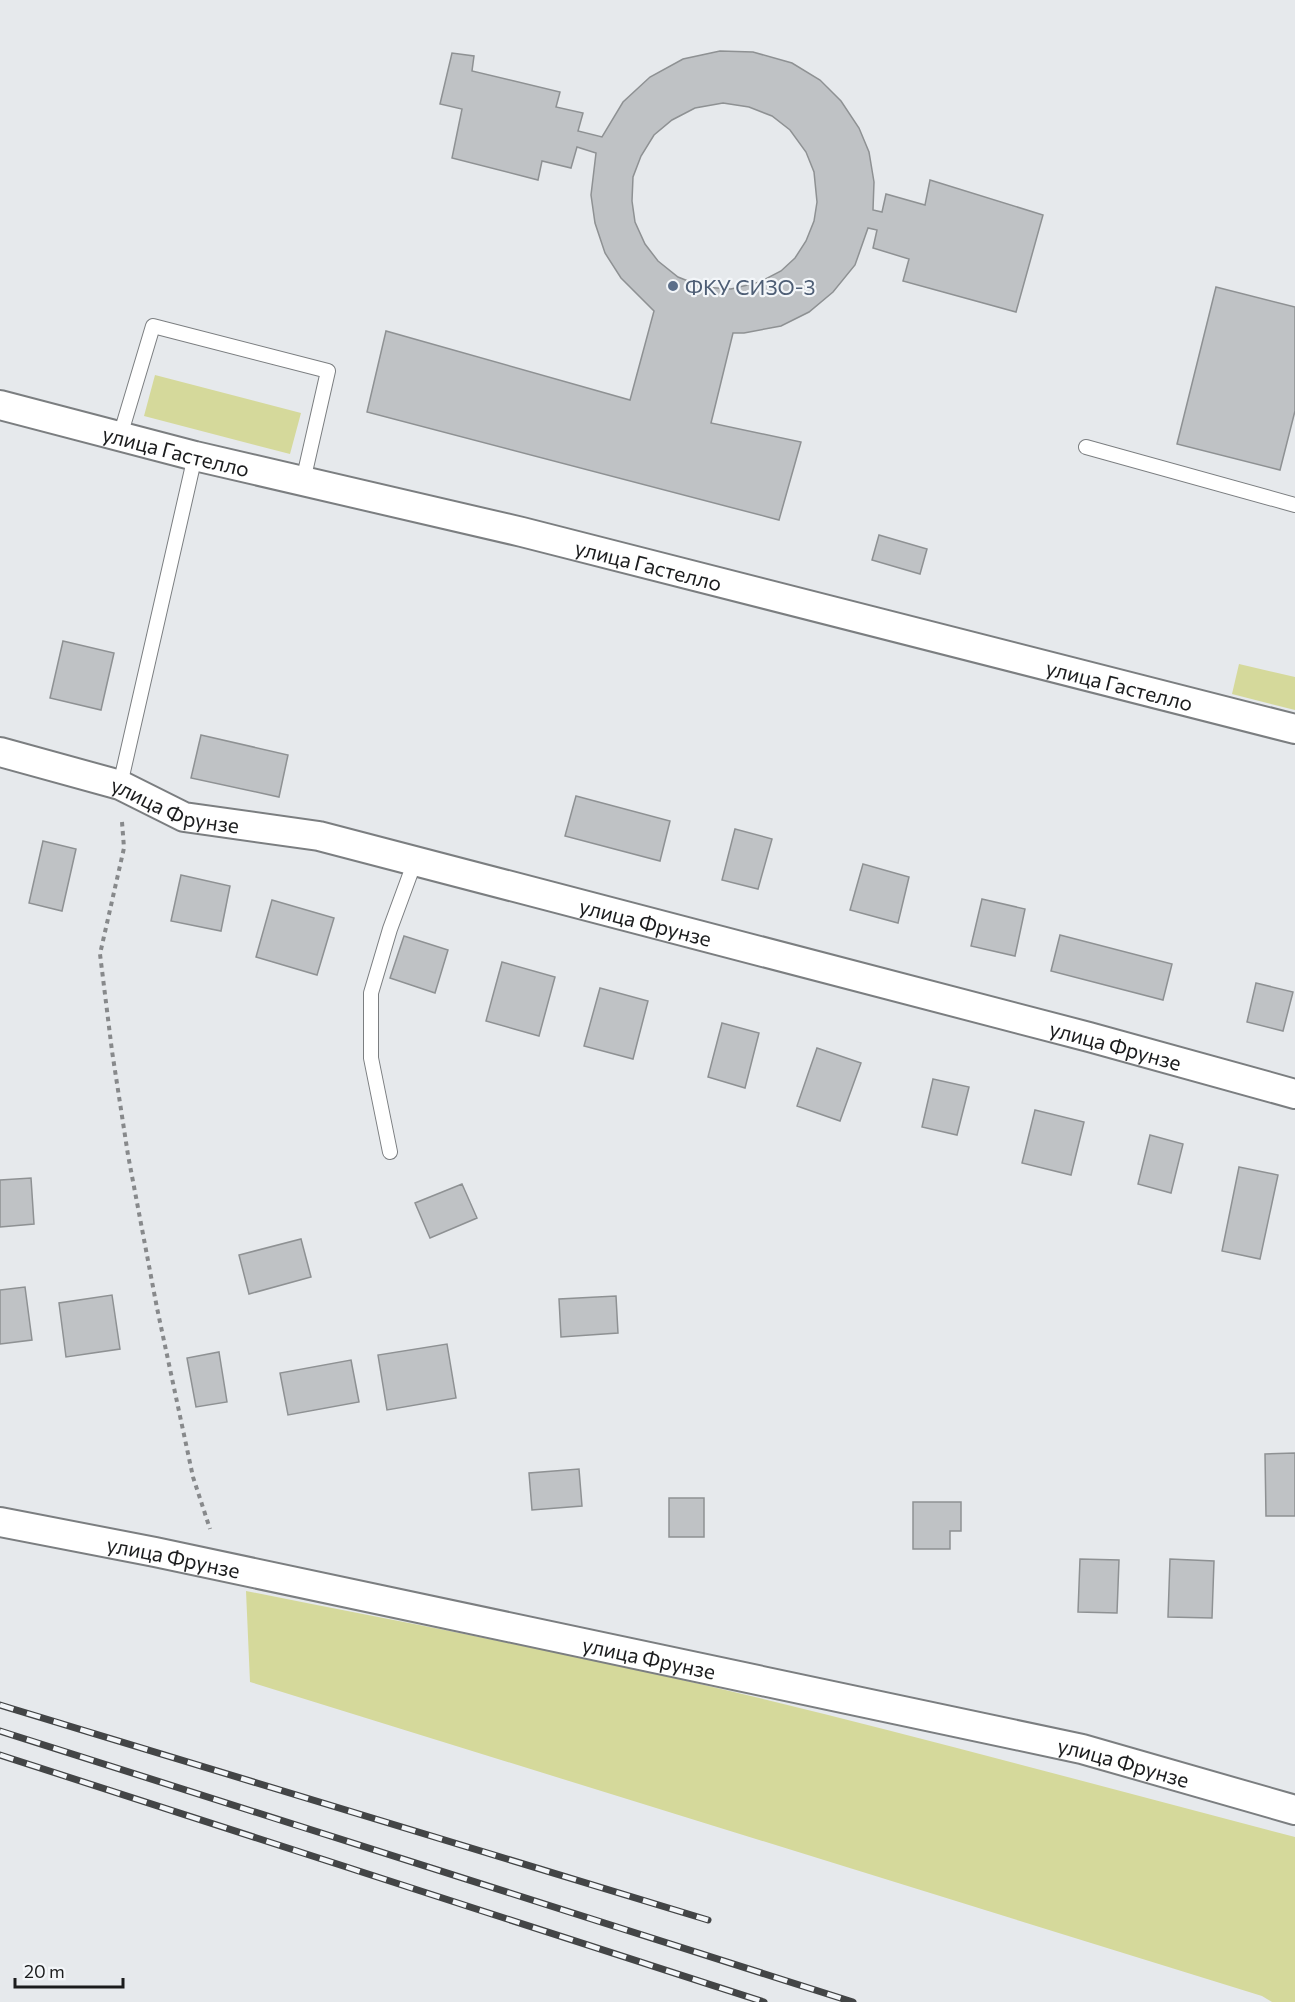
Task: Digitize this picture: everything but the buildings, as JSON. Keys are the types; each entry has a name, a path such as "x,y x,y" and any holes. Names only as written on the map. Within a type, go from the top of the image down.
{"street":[{"name":"улица Гастелло","path":"0,405 195,456 522,532 1295,729"},
{"name":"улица Фрунзе","path":"0,753 120,785 184,817 319,836 1089,1036 1295,1094"},
{"name":"улица Фрунзе","path":"0,1521 1082,1749 1295,1810"}],"lane":[{"path":"120,436 153,326 328,371 303,482"},
{"path":"1086,447 1295,505"},
{"path":"120,785 195,456"},
{"path":"390,1152 371,1058 371,993 390,928 415,861"}],"path":[{"path":"120,785 124,848 100,954 112,1051 128,1155 164,1342 193,1477 222,1567"}],"green space":[{"path":"155,375 301,413 290,454 144,416"},
{"path":"1239,664 1295,677 1295,710 1232,694"},
{"path":"246,1591 501,1641 692,1682 890,1731 1295,1837 1295,2002 1272,2002 1262,1996 250,1682"}],"railway":[{"path":"0,1705 708,1920"},
{"path":"0,1731 853,2002"},
{"path":"0,1755 764,2002"}],"place":[{"name":"ФКУ СИЗО-3","path":"673,286"}]}
